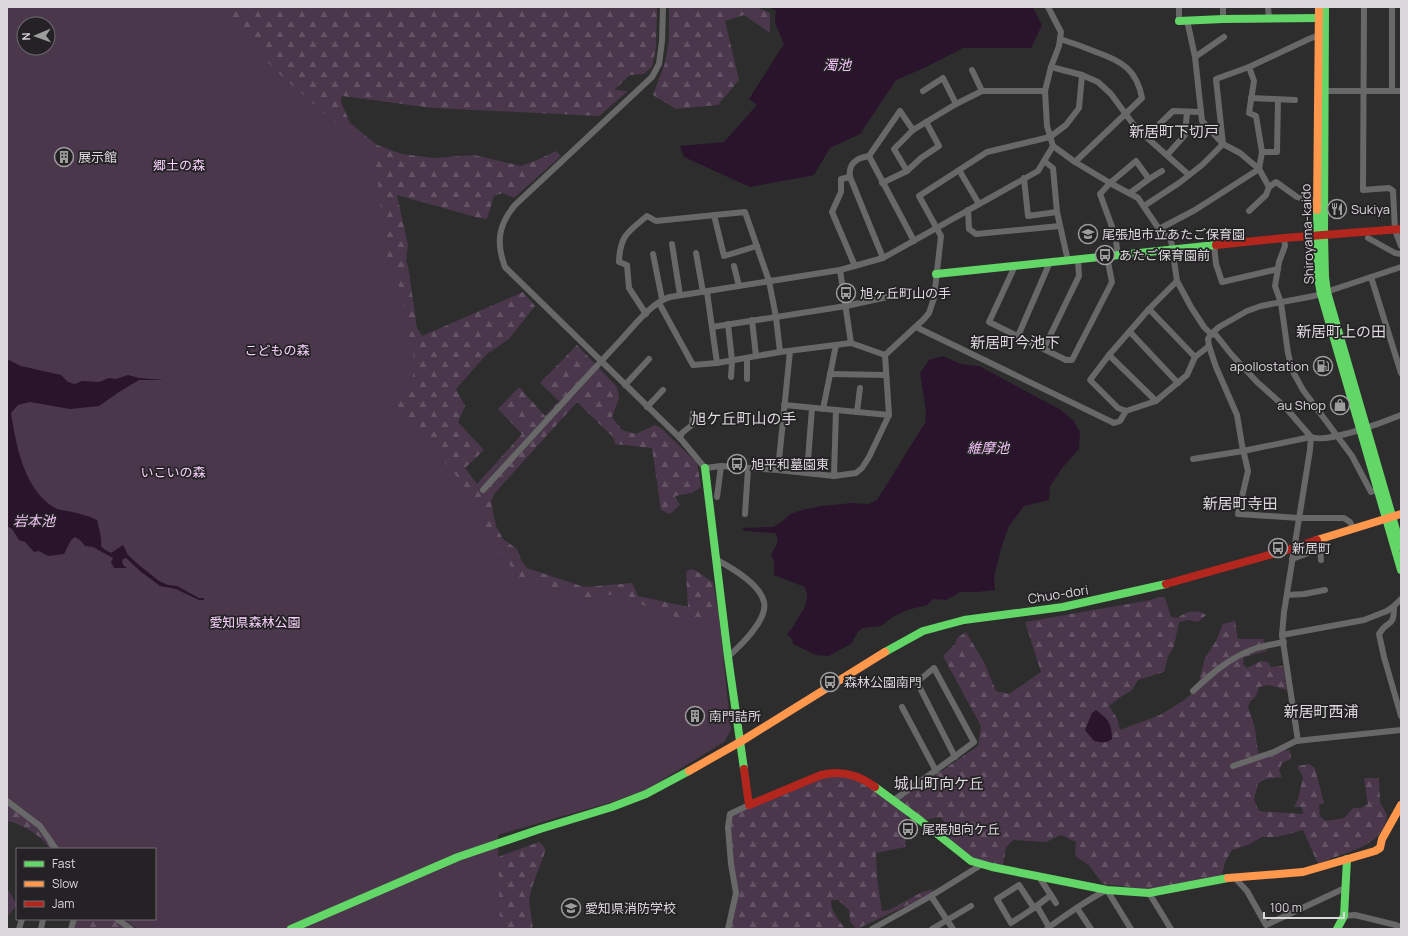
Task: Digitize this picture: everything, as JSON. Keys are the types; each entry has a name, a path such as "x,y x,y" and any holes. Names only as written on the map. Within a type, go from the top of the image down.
{"street":[{"path":"663,7 662,41 659,64 652,77 515,205 507,215 501,229 499,242 500,255 505,267 680,438 705,468 728,657 749,805"},
{"path":"1048,7 1061,32 1045,91 1047,126 1053,146 1075,162 1138,198 1160,229 1171,240 1177,281 1201,322 1211,334 1216,335 1241,366 1285,407 1311,437 1315,439 1325,439 1364,429 1401,415"},
{"path":"1179,7 1195,57 1202,121 1223,144 1240,154 1259,169 1269,187"},
{"path":"1223,7 1223,19"},
{"path":"1268,7 1268,18"},
{"name":"Shiroyama-kaido","path":"1319,7 1317,204 1320,236"},
{"name":"Shiroyama-kaido","path":"1325,7 1325,91 1318,278 1324,293 1364,429 1389,518 1401,570"},
{"path":"1364,7 1363,190 1389,188 1392,191 1401,246"},
{"path":"1392,7 1392,91"},
{"path":"1183,21 1319,18"},
{"path":"1223,144 1216,79 1249,67 1319,35"},
{"path":"1195,57 1224,37"},
{"path":"1060,39 1113,58 1122,63 1129,69 1140,86 1142,98 1075,162"},
{"path":"1052,67 1082,75 1098,82 1111,94 1136,128 1189,175"},
{"path":"1160,229 1195,210 1259,169 1262,152 1256,116 1249,114 1254,81 1249,67"},
{"path":"972,70 982,91"},
{"path":"885,355 929,313 934,298 941,236 918,196 987,152 1050,137 1066,125 1079,108 1082,75"},
{"path":"923,91 943,78 956,104"},
{"path":"907,171 894,149 913,130 956,104 982,91 1045,91"},
{"path":"1325,91 1401,91"},
{"path":"1251,98 1295,100"},
{"path":"1262,152 1277,152 1278,100"},
{"path":"883,258 849,172 852,164 859,158 869,156 900,111 913,130"},
{"path":"1146,137 1173,111 1201,112"},
{"path":"1167,155 1184,135 1187,112"},
{"path":"882,183 907,171 921,158 939,146 926,122"},
{"path":"1144,206 1202,165 1223,144"},
{"path":"484,490 601,362 646,314 661,301 680,296 840,270 883,258 1038,171 1053,146"},
{"path":"869,156 914,241"},
{"path":"1044,161 1053,168 1057,212 1068,260"},
{"path":"1118,255 1115,235 1100,194 1110,183 1136,161 1149,179"},
{"path":"959,170 979,204"},
{"path":"1130,193 1162,171"},
{"path":"850,177 841,179 841,192 832,212 855,266"},
{"path":"1024,178 1028,216 1057,212"},
{"path":"1249,211 1266,195 1269,187 1276,182 1297,197 1317,204"},
{"path":"968,210 970,229 976,234 1060,226"},
{"path":"646,314 629,288 627,265 619,262 619,250 625,235 647,216 656,221 745,212 769,281 776,317 780,352"},
{"path":"714,215 724,256 757,246"},
{"path":"936,274 1284,238 1398,229"},
{"path":"1284,238 1285,246 1278,269 1275,286 1281,303 1292,370 1303,390 1352,456 1371,492 1378,489"},
{"path":"1368,238 1396,253 1401,254"},
{"path":"672,244 680,296"},
{"path":"1214,245 1216,264 1222,282 1278,269"},
{"path":"696,253 712,327 717,363"},
{"path":"653,254 661,301 693,365 732,361 780,352 851,343 885,355"},
{"path":"1015,266 989,322 1066,360 1072,360 1112,282 1107,257"},
{"path":"1044,348 1079,276 1078,260"},
{"path":"1018,336 1050,262"},
{"path":"734,266 739,286"},
{"path":"1353,528 1350,522 1344,518 1299,518 1238,514 1248,471 1237,415 1216,367 1208,339 1219,327 1247,311 1261,306 1324,293 1401,267"},
{"path":"840,270 851,343"},
{"path":"1371,277 1401,373"},
{"path":"1177,281 1149,309 1109,355 1090,380 1118,408 1126,411 1156,401 1187,375 1195,357 1209,346"},
{"path":"712,327 846,306 892,296"},
{"path":"1149,309 1195,357"},
{"path":"752,320 756,356"},
{"path":"728,324 732,361 731,377"},
{"path":"916,327 1114,423 1120,421 1126,411"},
{"path":"1130,332 1178,383"},
{"path":"823,409 836,345"},
{"path":"778,470 790,351"},
{"path":"705,468 720,466 834,476 856,473 862,468 870,457 889,415 885,355"},
{"path":"1109,355 1156,401"},
{"path":"746,379 747,358"},
{"path":"625,385 649,359"},
{"path":"830,374 886,375"},
{"path":"858,412 860,388"},
{"path":"647,407 663,390"},
{"path":"784,405 889,415"},
{"path":"807,473 812,408"},
{"path":"834,476 836,410"},
{"path":"680,438 682,433 692,425 693,413"},
{"name":"Shiroyama-kaido","path":"1364,429 1378,489 1401,547"},
{"path":"1193,459 1243,451 1311,437"},
{"path":"1298,740 1283,638 1292,559 1311,437"},
{"path":"717,497 720,466"},
{"path":"745,514 748,469"},
{"name":"Chuo-dori","path":"291,929 458,858 540,829 612,807 646,794 740,742 901,642 923,632 964,620 1063,607 1150,589 1294,548 1401,514"},
{"path":"1292,559 1320,549 1322,560"},
{"path":"717,560 742,575 755,587 761,595 764,603 763,612 755,628 742,645 728,657"},
{"path":"1287,595 1304,594 1325,590"},
{"path":"1193,690 1217,669 1231,660 1254,649 1283,638 1364,620 1387,611 1401,599"},
{"path":"1394,606 1394,617 1392,622 1381,630 1379,634 1401,716"},
{"path":"894,800 936,771 955,757 974,742 934,668 916,682 955,757"},
{"path":"902,707 936,771"},
{"path":"1233,766 1274,752 1298,740 1401,730"},
{"path":"728,929 736,893 728,827 730,814 821,775 829,773 850,774 864,779 894,800 971,861 981,865 1106,890 1149,893 1234,877 1304,872 1375,851 1380,848 1382,839 1401,805"},
{"path":"7,801 40,826 55,848"},
{"path":"1337,929 1344,916 1346,859"},
{"path":"872,929 932,896 981,865"},
{"path":"1042,877 1041,880 1056,903"},
{"path":"1234,877 1247,890 1266,925 1345,888"},
{"path":"1051,895 1034,908 1011,923 997,899 1019,886 1034,908 1038,908 1049,928 1106,890"},
{"path":"1106,890 1131,929"},
{"path":"1149,893 1171,929"},
{"path":"932,896 953,929"},
{"path":"932,929 971,906"},
{"path":"1077,908 1092,929"},
{"path":"1344,916 1355,915 1401,927"},
{"path":"118,920 131,929"}],"green space":[{"name":"愛知県森林公園","path":"7,7 219,7 277,72 375,157 386,254 398,281 415,363 411,386 397,405 462,483 480,510 487,535 520,578 591,599 613,594 695,624 718,610 731,730 724,742 646,790 612,802 498,835 500,929 138,929 124,920 156,920 156,848 57,848 42,825 7,798"},
{"path":"142,7 657,7 656,47 652,67 644,74 630,75 614,90 628,91 599,116 433,108 342,96 341,102 350,123 377,145 402,154 434,158 474,155 521,166 556,151 561,156 514,198 503,193 494,196 487,219 397,195 408,245 406,262 408,266 417,328 422,336 523,292 535,306 509,339 487,354 456,389 465,406 458,422 484,450 465,468 477,484 522,434 498,409 519,387 545,416 559,401 540,383 577,345 617,387 619,398 612,417 622,430 636,434 655,425 661,428 697,463 701,487 692,493 675,496 680,505 670,514 661,510 652,448 615,444 613,437 577,402 494,494 491,502 496,526 503,539 517,549 521,560 527,568 584,587 632,583 638,596 688,607 686,572 691,569 700,573 713,582 718,609 723,656 712,665 523,626"},
{"path":"669,7 756,7 770,13 770,33 744,15 725,21 739,80 718,105 676,109 653,95 665,63 669,40"},
{"path":"1158,597 1165,597 1171,617 1178,618 1188,612 1195,611 1206,615 1198,622 1188,620 1179,622 1174,646 1168,656 1164,672 1138,680 1132,690 1109,706 1117,718 1120,730 1160,715 1183,701 1197,689 1205,658 1216,641 1223,624 1235,621 1238,639 1263,639 1267,651 1244,657 1243,664 1247,668 1261,661 1268,662 1271,667 1283,666 1287,690 1269,685 1259,687 1256,696 1250,702 1248,707 1255,728 1258,753 1290,750 1291,759 1282,763 1279,770 1282,777 1266,779 1258,783 1254,800 1259,811 1303,814 1302,807 1294,807 1298,799 1303,777 1297,766 1309,764 1315,768 1324,803 1319,805 1320,816 1325,821 1344,818 1353,808 1361,808 1368,804 1364,778 1379,778 1380,802 1387,815 1384,827 1377,837 1362,847 1318,864 1303,830 1277,837 1262,837 1248,845 1232,850 1225,862 1222,875 1172,887 1146,889 1103,884 1089,865 1075,856 1076,842 1061,835 1046,842 1013,840 1006,847 1003,865 987,864 972,859 942,833 946,824 940,817 924,820 899,800 978,746 981,726 943,656 955,644 957,638 966,632 984,662 996,691 1009,694 1041,672 1025,622 1151,600"},
{"path":"822,776 849,776 862,782 907,814 905,847 876,853 877,877 882,911 889,910 922,892 933,889 931,894 857,929 850,922 849,910 838,900 831,900 833,911 844,927 840,929 732,929 730,925 737,893 729,827 731,815"},
{"path":"7,804 40,829 53,848 50,848 43,840 31,831 13,822 7,821"},
{"path":"539,842 545,848 545,852 532,887 529,900 533,929 317,929 498,857"},
{"path":"7,889 16,903 16,906 7,917"},
{"path":"76,920 114,920 127,929 73,929"}],"water":[{"name":"濁池","path":"769,7 1033,7 1042,25 1031,48 963,48 924,68 896,80 860,134 830,148 814,175 750,187 684,157 680,146 724,142 757,105 749,99 784,44 775,23 776,11"},
{"name":"維摩池","path":"943,356 961,364 979,366 1061,410 1073,420 1080,432 1079,449 1062,468 1050,486 1049,500 1024,506 1009,526 994,577 995,590 960,592 946,600 933,599 927,605 907,610 893,617 881,626 863,628 858,632 851,644 828,656 816,655 793,644 792,639 787,635 805,607 807,593 805,587 774,575 774,561 771,555 776,546 777,536 775,533 745,531 742,528 773,527 783,521 790,514 806,509 852,503 868,504 877,500 925,423 926,411 920,373 929,360"},
{"name":"岩本池","path":"7,359 21,366 61,375 68,382 75,384 82,381 99,382 109,378 116,379 128,375 139,378 164,380 139,380 99,406 70,409 30,402 18,405 11,413 13,426 23,466 36,490 44,500 56,509 82,514 97,520 101,536 101,546 104,549 111,553 123,545 128,555 159,581 168,585 177,586 199,598 204,598 204,600 199,600 176,589 160,586 126,558 122,560 122,563 127,568 114,568 111,562 113,558 93,547 85,546 75,537 71,540 64,554 48,556 39,551 34,552 25,542 19,540 12,529 7,526"},
{"path":"1096,710 1104,716 1110,725 1112,739 1108,742 1094,741 1085,730 1092,713"}],"traffic: fast":[{"path":"1325,7 1324,235 1325,277 1327,292 1401,547"},
{"path":"1179,21 1319,18"},
{"path":"1317,210 1318,278 1321,294 1401,570"},
{"path":"936,274 1216,245"},
{"path":"705,468 728,657 744,769"},
{"path":"885,652 923,631 964,620 1063,607 1166,584"},
{"path":"291,929 458,857 540,829 612,807 646,794 689,771"},
{"path":"875,787 971,861 992,867 1107,890 1149,893 1228,878"},
{"path":"1337,929 1344,916 1347,859"}],"traffic: slow":[{"path":"1317,210 1319,7"},
{"path":"1317,540 1401,514"},
{"path":"689,771 740,742 885,652"},
{"path":"1228,878 1303,872 1375,851 1380,848 1382,839 1401,805"}],"traffic: jam":[{"path":"1216,245 1401,229"},
{"path":"1166,584 1294,548 1317,540"},
{"path":"744,769 749,805 821,775 843,773 863,779 875,787"}],"place":[{"name":"展示館","path":"64,157"},
{"name":"Sukiya","path":"1337,209"},
{"name":"尾張旭市立あたご保育園","path":"1088,234"},
{"name":"あたご保育園前","path":"1105,255"},
{"name":"旭ヶ丘町山の手","path":"846,293"},
{"name":"apollostation","path":"1323,366"},
{"name":"au Shop","path":"1340,405"},
{"name":"旭平和墓園東","path":"737,464"},
{"name":"新居町","path":"1278,548"},
{"name":"森林公園南門","path":"830,682"},
{"name":"南門詰所","path":"695,716"},
{"name":"尾張旭向ケ丘","path":"908,829"},
{"name":"愛知県消防学校","path":"571,908"}],"district":[{"name":"新居町下切戸","path":"1174,132"},
{"name":"新居町上の田","path":"1341,332"},
{"name":"新居町今池下","path":"1015,343"},
{"name":"旭ケ丘町山の手","path":"744,419"},
{"name":"新居町寺田","path":"1240,504"},
{"name":"新居町西浦","path":"1321,712"},
{"name":"城山町向ケ丘","path":"939,784"}],"park label":[{"name":"郷土の森","path":"179,165"},
{"name":"こどもの森","path":"277,350"},
{"name":"いこいの森","path":"173,472"}]}
